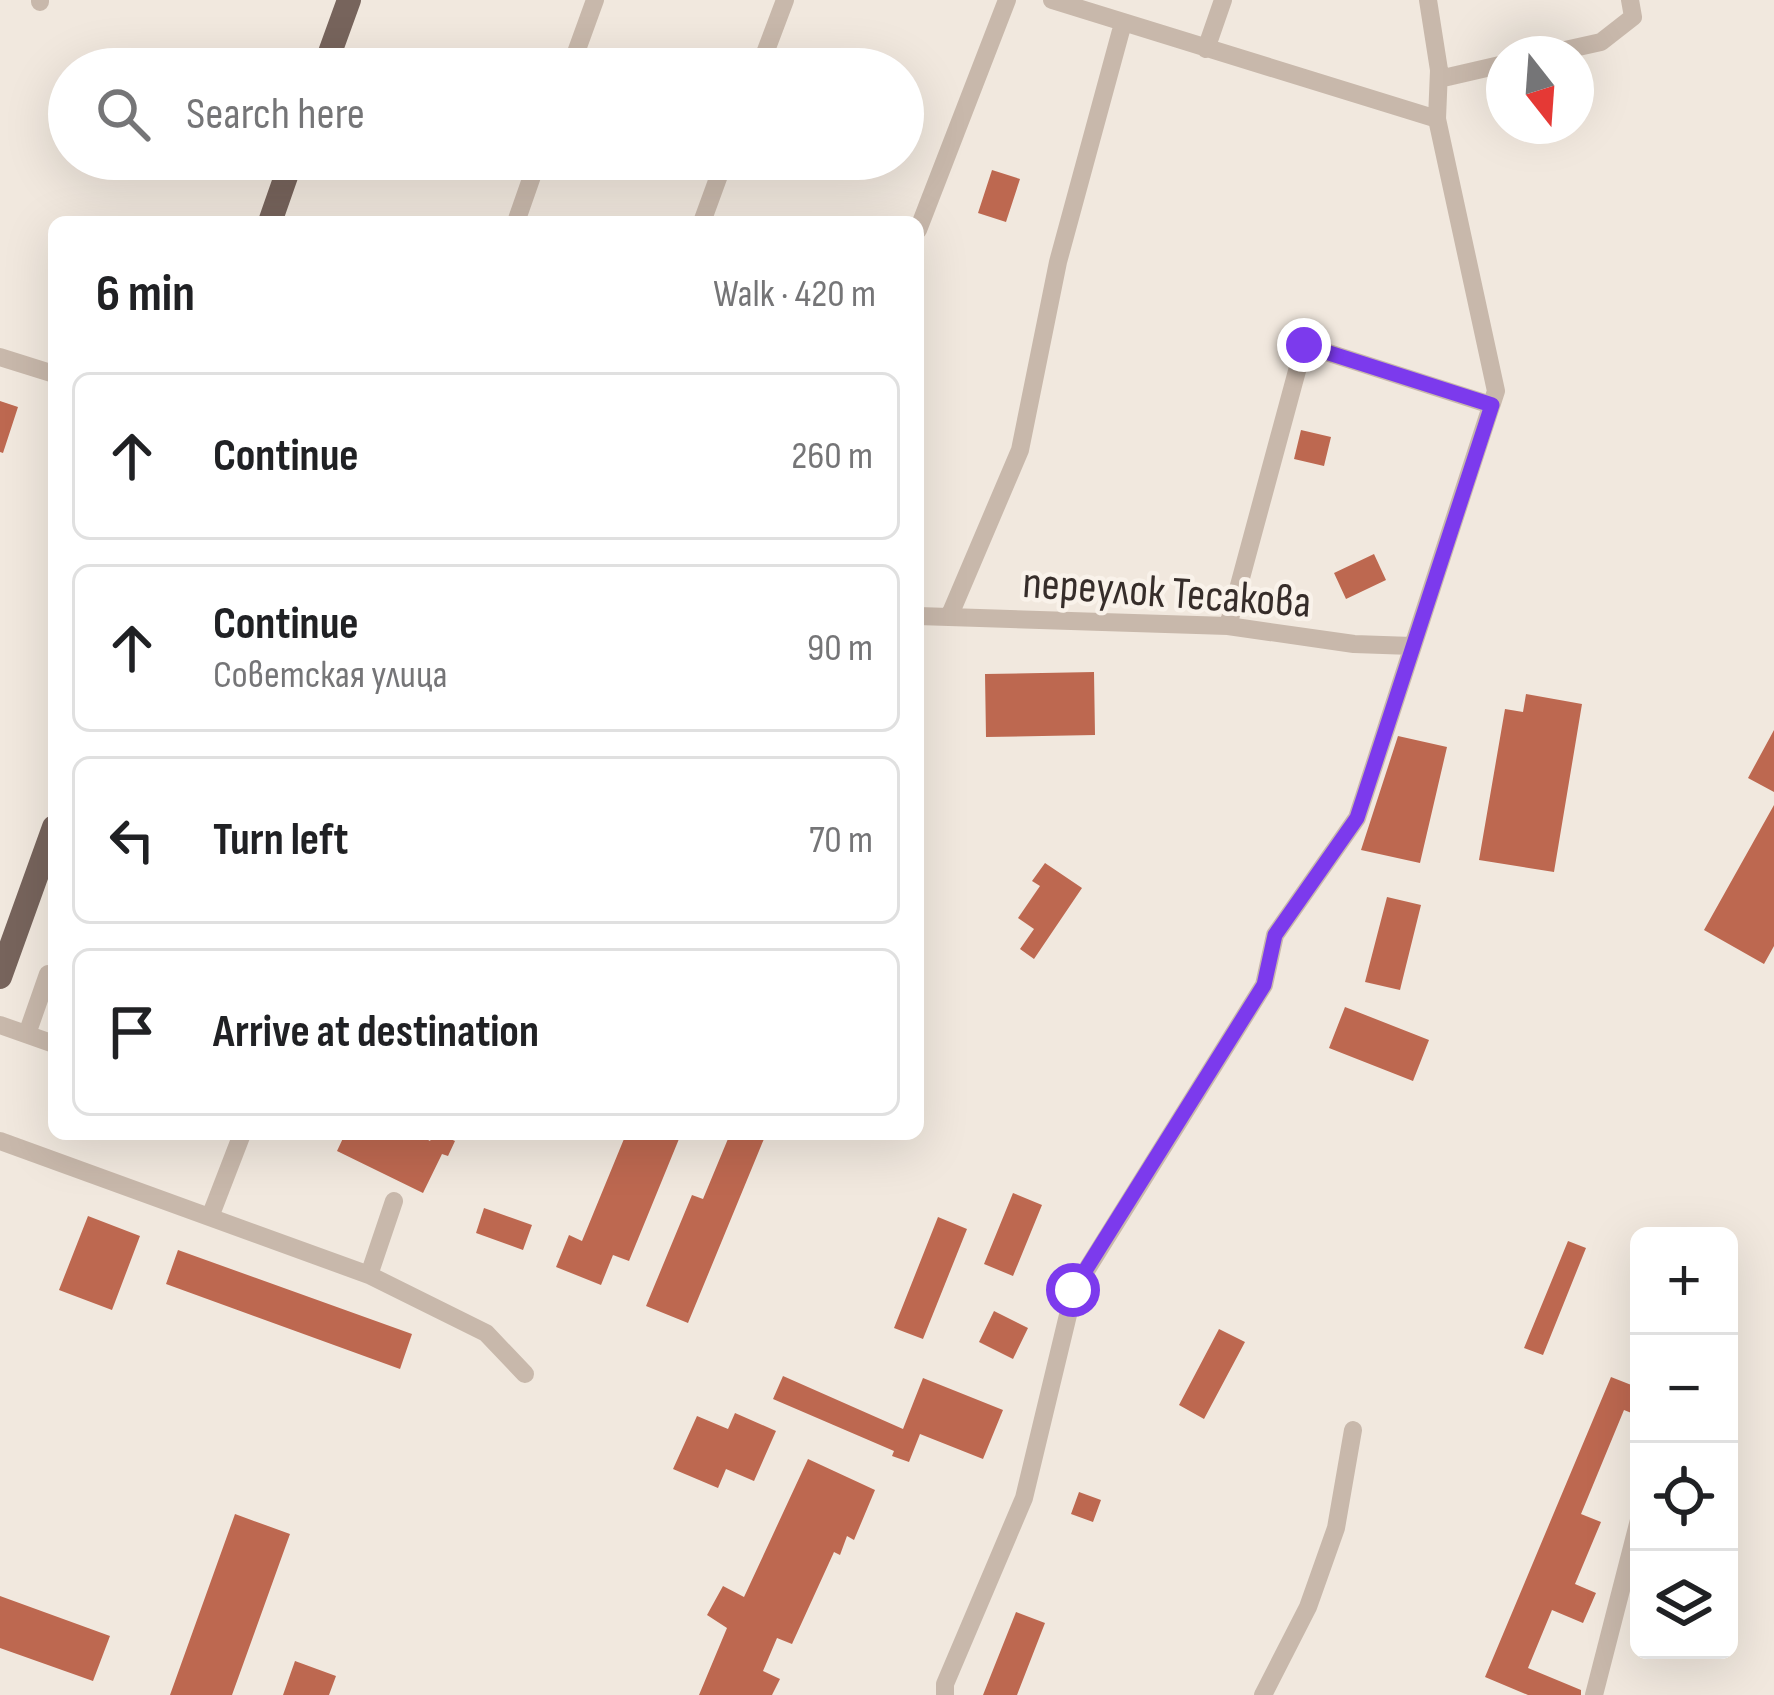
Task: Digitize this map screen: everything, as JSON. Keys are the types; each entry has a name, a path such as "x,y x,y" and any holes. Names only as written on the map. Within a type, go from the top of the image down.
{"main road":[{"path":"332,48 349,0"},
{"path":"272,216 285,180"},
{"path":"0,977 48,861"}],"street":[{"path":"578,48 595,0"},
{"path":"767,48 785,0"},
{"path":"923,216 1007,0"},
{"path":"1052,0 1437,119"},
{"path":"1206,49 1223,0"},
{"path":"945,1695 945,1684 1024,1498 1073,1290 1264,985 1275,935 1357,818 1496,391 1437,119 1438,79 1428,0"},
{"path":"1594,44 1633,17 1630,0"},
{"path":"949,617 1020,450 1058,262 1124,22"},
{"path":"1438,79 1486,68"},
{"path":"518,216 531,180"},
{"path":"704,216 717,180"},
{"path":"1228,626 1304,345 1492,405"},
{"path":"0,357 48,372"},
{"name":"переулок Тесакова","path":"924,616 1228,626 1354,644 1412,646"},
{"path":"27,1034 48,974"},
{"path":"0,1024 48,1042"},
{"path":"210,1217 240,1140"},
{"path":"0,1141 369,1274 485,1333 525,1374"},
{"path":"369,1274 394,1201"},
{"path":"1263,1695 1308,1607 1336,1528 1353,1430"},
{"path":"1594,1695 1631,1551"}],"building":[{"path":"992,170 1020,179 1006,222 978,213"},
{"path":"0,401 18,407 3,453 0,452"},
{"path":"1301,430 1331,437 1324,466 1294,459"},
{"path":"1374,554 1386,580 1346,599 1334,573"},
{"path":"1094,672 1095,735 986,737 985,674"},
{"path":"1526,694 1582,704 1554,872 1479,860 1505,709 1523,712"},
{"path":"1774,730 1774,792 1748,778"},
{"path":"1398,736 1447,747 1420,863 1361,850"},
{"path":"1774,805 1774,946 1764,964 1704,930"},
{"path":"1045,863 1082,888 1034,959 1020,949 1034,929 1018,918 1040,886 1032,881"},
{"path":"1387,897 1421,905 1400,990 1365,982"},
{"path":"1345,1007 1429,1040 1413,1081 1329,1048"},
{"path":"342,1140 455,1141 448,1156 442,1154 423,1193 337,1151"},
{"path":"624,1140 679,1140 629,1261 613,1255 601,1285 556,1267 569,1235 582,1241"},
{"path":"728,1140 764,1140 688,1323 646,1306 692,1195 703,1199"},
{"path":"1013,1193 1042,1205 1013,1276 984,1264"},
{"path":"484,1208 532,1225 523,1250 476,1233"},
{"path":"88,1216 140,1236 112,1310 59,1290"},
{"path":"938,1217 967,1229 923,1339 894,1328"},
{"path":"1568,1241 1586,1248 1543,1355 1524,1348"},
{"path":"178,1250 412,1334 400,1369 166,1284"},
{"path":"994,1311 1028,1328 1013,1359 979,1342"},
{"path":"1219,1329 1245,1342 1204,1419 1179,1405"},
{"path":"783,1376 903,1429 923,1378 1003,1410 983,1459 920,1434 909,1462 892,1456 894,1451 773,1399"},
{"path":"1611,1377 1630,1384 1630,1412 1624,1410 1581,1514 1601,1522 1575,1584 1596,1593 1583,1623 1552,1610 1528,1668 1581,1690 1581,1695 1528,1695 1485,1677"},
{"path":"735,1413 776,1431 754,1481 726,1469 718,1488 673,1469 697,1416 728,1429"},
{"path":"808,1459 875,1490 854,1540 847,1536 840,1555 834,1552 792,1644 777,1638 763,1671 780,1679 772,1695 699,1695 727,1628 707,1615 723,1586 744,1597"},
{"path":"1079,1492 1101,1500 1093,1522 1071,1514"},
{"path":"235,1514 290,1534 232,1695 170,1695"},
{"path":"0,1596 110,1636 93,1681 0,1648"},
{"path":"1016,1612 1045,1623 1017,1695 983,1695"},
{"path":"295,1661 336,1676 329,1695 283,1695"}],"route":[{"path":"1073,1290 1264,985 1275,935 1357,818 1492,405 1304,345"}]}
